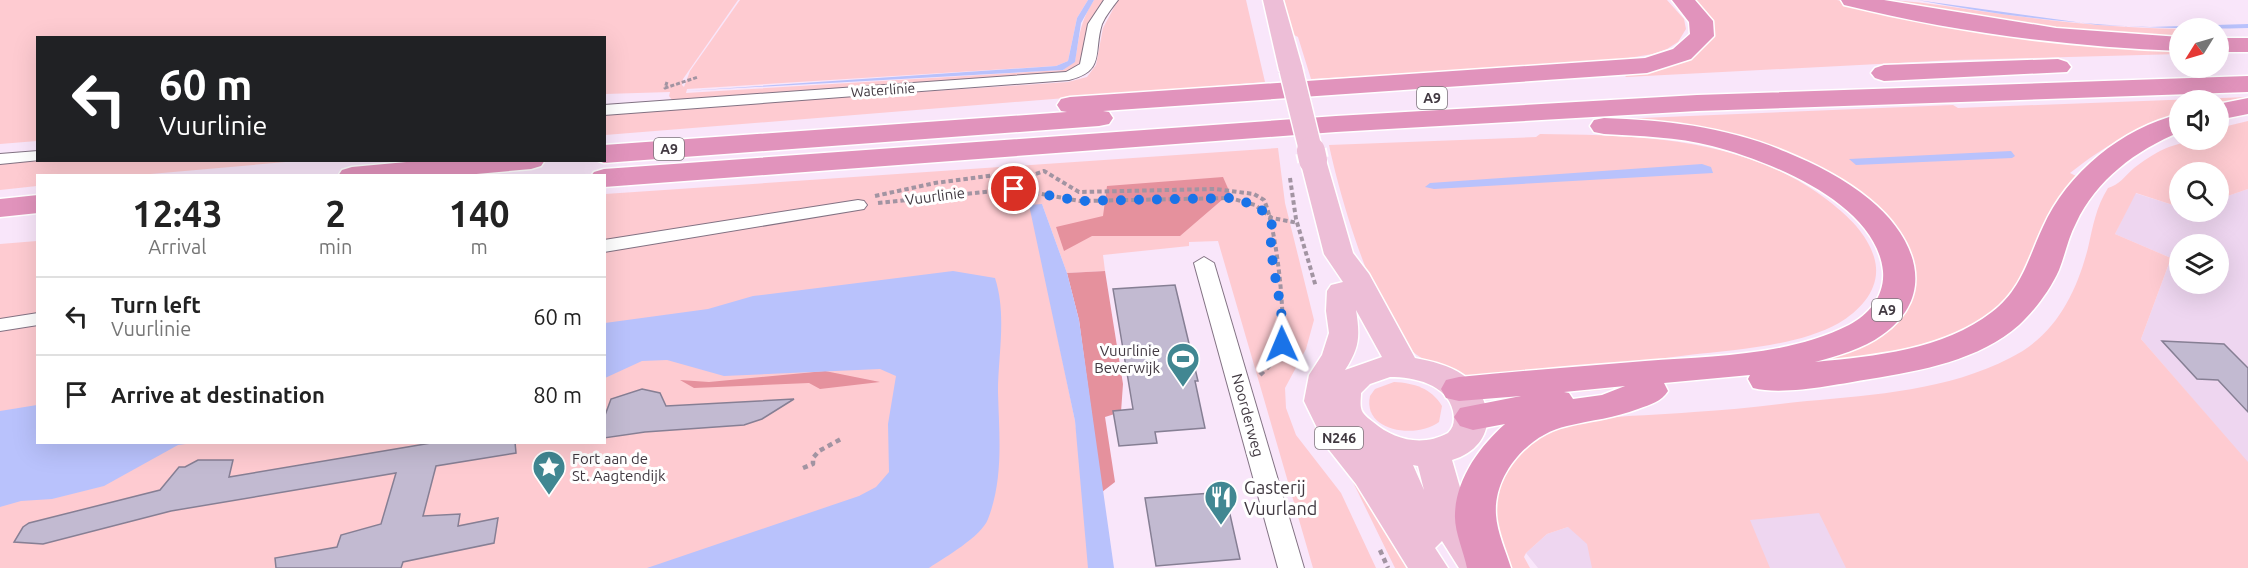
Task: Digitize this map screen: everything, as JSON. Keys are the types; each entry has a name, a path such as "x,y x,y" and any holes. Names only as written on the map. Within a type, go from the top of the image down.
{"highway":[{"name":"A9","path":"734,143 836,126 1008,110 1647,65 1682,54 1702,36 1701,21 1683,0"},
{"path":"1852,0 2006,28 2169,43"},
{"path":"2229,45 2248,45"},
{"path":"2229,64 2248,63"},
{"name":"A9","path":"606,154 1210,110 1701,82 1974,68 2169,65"},
{"name":"A9","path":"606,178 1336,124 1697,103 2248,84"},
{"path":"2229,110 2248,106"},
{"name":"A9","path":"1336,124 1588,125 1700,135 1758,151 1823,181 1863,209 1894,248 1901,276 1896,298 1880,319 1864,331 1844,341 1786,356 1466,403"},
{"path":"1466,403 1514,407 1844,371 1918,358 1964,343 2004,320 2024,298 2041,274 2060,223 2077,192 2106,162 2130,145 2169,127"},
{"path":"374,174 509,162"},
{"path":"0,208 36,204"},
{"path":"0,230 36,227"},
{"path":"1489,568 1475,515 1481,484 1499,451 1524,429 1558,414 1607,406 1650,391"}],"main road":[{"name":"N246","path":"1273,0 1291,70 1301,165 1339,254 1354,273 1384,334 1388,367"},
{"name":"N246","path":"1339,254 1336,270 1342,291 1361,331 1388,367"},
{"name":"N246","path":"1342,291 1341,311 1345,333 1338,356 1325,375 1321,401 1338,437 1369,475 1428,568"},
{"name":"N246","path":"1388,367 1358,376 1347,386 1342,399 1344,413 1353,427 1368,439 1387,448 1410,453 1432,453 1449,448 1462,440 1471,429 1466,403"},
{"path":"1388,367 1424,370 1444,378 1466,403"},
{"path":"1387,448 1438,568"},
{"path":"1432,453 1452,525 1479,568"}],"street":[{"name":"Waterlinie","path":"606,110 1077,75 1086,67 1092,54 1092,34 1097,19 1111,0"},
{"path":"0,159 36,156"},
{"path":"606,246 858,205"},
{"name":"Noorderweg","path":"1204,263 1291,568"},
{"path":"0,325 36,319"}],"path":[{"path":"667,81 665,88 698,77"},
{"path":"1298,223 1290,192 1301,165"},
{"path":"858,205 874,196 934,183 996,175 1015,181 1044,171 1076,191 1246,190 1264,200 1272,222 1275,273 1284,326 1282,344 1267,372 1240,385"},
{"name":"Vuurlinie","path":"858,205 1014,189 1080,201 1230,198 1248,201 1268,215 1298,223"},
{"path":"803,468 813,464 813,458 836,445 841,439"}],"shaded area":[{"path":"0,0 738,0 683,79 684,87 690,71 740,0 1088,0 1077,18 1068,61 1056,66 687,89 686,93 1063,70 1075,61 1083,22 1094,0 1107,0 1083,65 1059,77 673,101 669,96 670,92 606,94 606,36 36,36 36,141 0,144"},
{"path":"1118,0 1246,0 1265,82 606,135 606,113 1068,82 1087,77 1096,65 1103,28"},
{"path":"1284,0 1667,0 1684,19 1686,29 1678,42 1667,49 1653,54 1598,63 1311,79 1298,37 1292,34"},
{"path":"1688,0 1837,0 1896,13 2169,47 2169,54 1955,60 1626,77 1622,72 1692,55"},
{"path":"1877,0 1919,2 2083,24 2169,29 2169,38 2036,28"},
{"path":"2248,97 2248,100 2229,103 2229,98"},
{"path":"2169,100 2169,118 2122,138 2070,173 2078,177 2014,295 1981,324 1914,352 1772,374 1579,392 1577,389 1865,344 1893,325 1899,318 1911,290 1912,277 1822,176 1618,119 1953,105 1958,108"},
{"path":"2248,121 2248,189 2229,196 2229,162 2169,162 2169,204 2136,193 2115,234 2169,257 2169,263 2141,339 2248,462 2248,568 1846,568 1819,513 1750,520 1770,568 1592,568 1587,544 1568,527 1547,534 1526,553 1524,557 1530,568 1504,568 1497,546 1494,524 1496,502 1513,462 1546,432 1581,420 1722,410 1885,393 1936,384 1986,369 2026,349 2051,326 2061,312 2077,282 2093,224 2108,188 2119,182 2145,160 2169,147 2169,150 2229,150 2229,126"},
{"path":"1540,134 1615,136 1691,144 1728,152 1764,164 1798,180 1830,202 1856,226 1867,241 1874,257 1876,278 1873,287 1863,304 1839,323 1805,337 1766,346 1518,377 1465,375 1440,368 1417,355 1402,340 1374,289 1341,194 1329,145 1536,137"},
{"path":"1278,148 1285,203 1314,320 1306,349 1285,388 1286,408 1296,435 1341,493 1376,568 1313,568 1218,241 1189,242 1189,246 1103,255 1105,271 1067,273 1042,204 1047,285 1075,421 1094,568 0,568 0,244 36,241 36,444 606,444 606,194"},
{"path":"36,160 36,162 286,162 150,174 36,174 36,186 0,190 0,164"},
{"path":"1223,177 1230,193 1180,236 1092,236 1064,251 1056,227 1103,216 1107,186"},
{"path":"2248,189 2248,568 1538,568 1526,553 1547,534 1568,527 2235,448 2141,339 2169,263 2169,294 2229,294 2229,234 2169,234 2169,257 2115,234 2135,193 2169,204 2169,222 2229,222 2229,196"},
{"path":"1105,271 1123,384 1121,412 1105,417 1115,482 1102,492 1079,320 1067,273"},
{"path":"825,371 880,382 820,389 809,383 694,388 680,380 709,382"},
{"path":"1394,382 1415,385 1433,395 1442,406 1439,422 1418,430 1405,431 1383,425 1374,418 1370,408 1370,396 1375,389"},
{"path":"1316,428 1418,568 1395,568 1350,476 1314,429"}],"water":[{"path":"1088,0 1094,0 1081,23 1075,62 1063,70 685,91 1056,66 1068,61 1077,18"},
{"path":"1917,0 2085,23 2000,14"},
{"path":"2248,24 2248,28 2229,28 2229,25"},
{"path":"2123,26 2169,26 2165,28"},
{"path":"2011,151 2015,156 2012,158 1856,165 1849,159"},
{"path":"1702,164 1711,167 1713,173 1434,189 1425,187 1430,183"},
{"path":"1042,204 1067,273 1079,320 1114,568 1088,568 1075,421 1029,205"},
{"path":"953,271 995,278 1001,306 998,472 988,519 978,533 929,568 647,568 859,496 876,487 889,472 888,424 896,376 880,369 724,376 667,360 642,361 606,378 606,323 708,309 753,296"},
{"path":"36,405 36,444 186,444 178,445 104,486 52,499 21,501 0,507 0,411"}],"building":[{"path":"1175,285 1198,381 1195,381 1205,428 1155,432 1157,443 1119,446 1113,411 1133,409 1113,289"},
{"path":"2162,341 2224,344 2248,368 2248,412 2218,380 2197,379"},
{"path":"642,389 660,393 666,406 794,399 762,419 744,425 645,432 606,438 606,413 611,399"},
{"path":"425,444 515,444 516,453 436,466 423,516 460,514 458,526 498,518 494,543 403,562 401,568 276,568 275,558 337,547 341,535 381,524 396,473 171,511 43,544 14,542 23,527 29,523 160,490 179,467 185,467 198,460 233,460 229,477"},
{"path":"1225,492 1240,559 1156,566 1145,498"}],"place":[{"name":"Vuurlinie Beverwijk","path":"1183,388"},
{"name":"Fort aan de St. Aagtendijk","path":"549,496"},
{"name":"Gasterij Vuurland","path":"1221,526"}],"route":[{"path":"1014,189 1080,201 1230,198 1248,201 1255,205 1268,215 1272,222 1275,273 1284,326 1282,344"}]}
